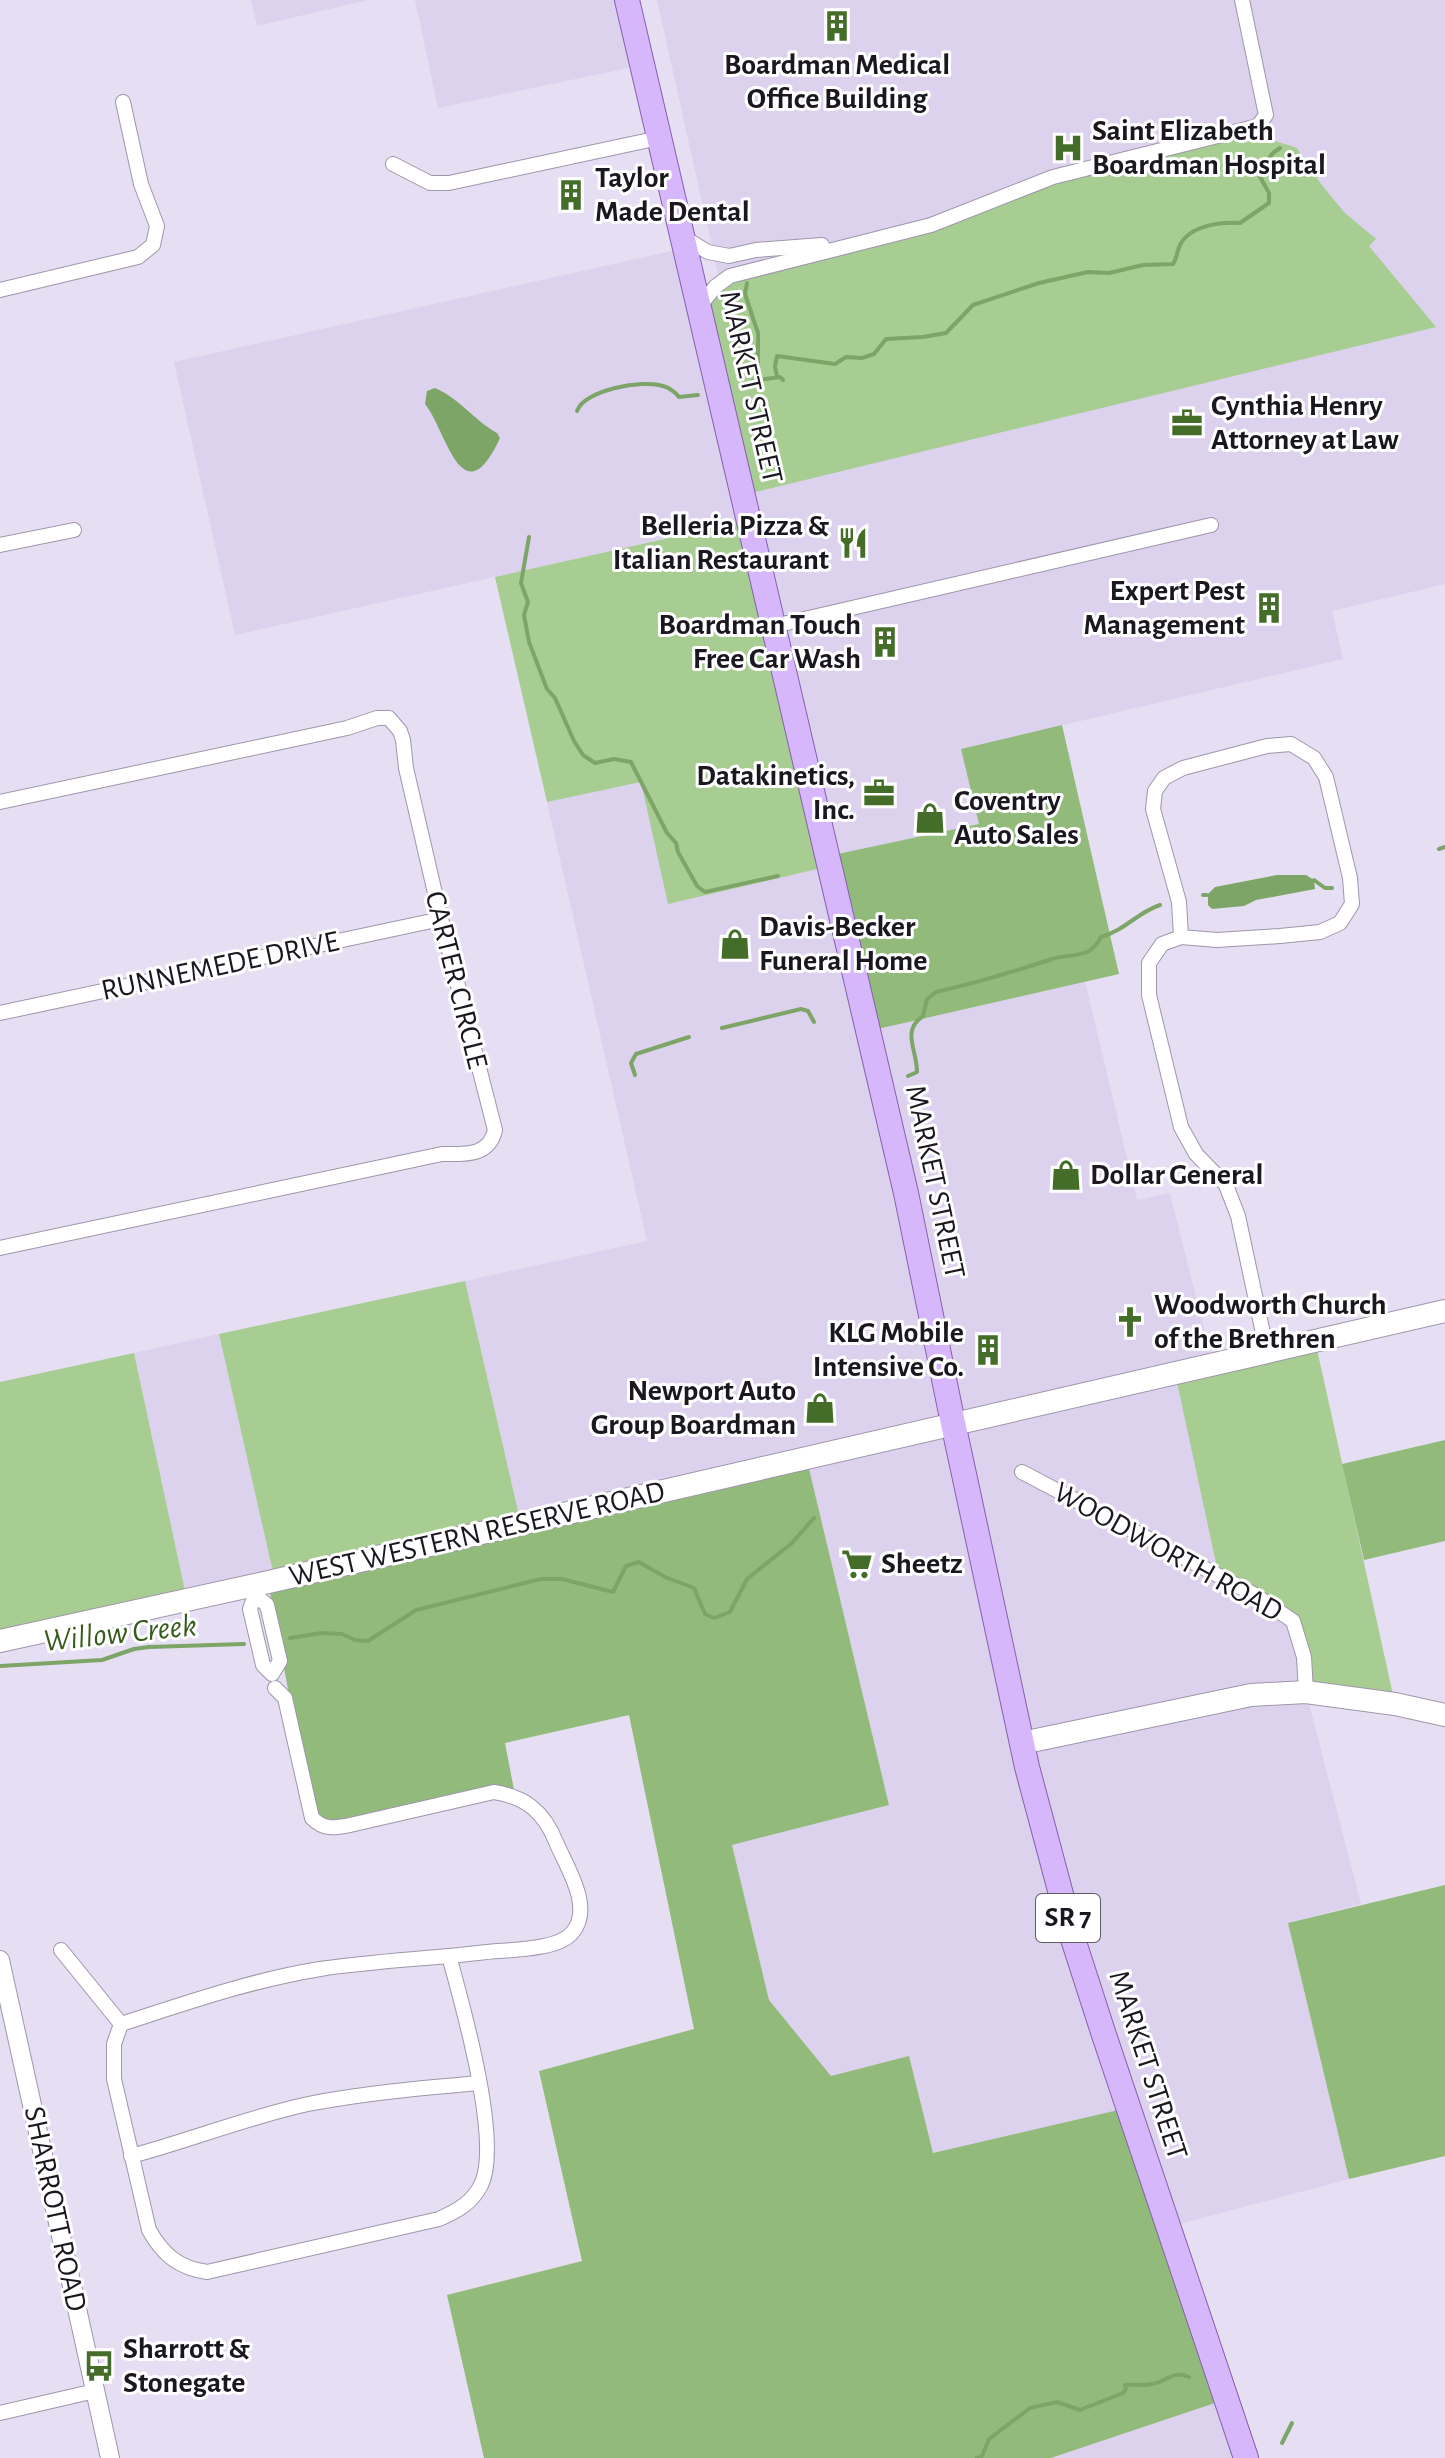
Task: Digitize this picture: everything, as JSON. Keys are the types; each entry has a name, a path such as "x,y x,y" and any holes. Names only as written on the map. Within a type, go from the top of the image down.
{"main road":[{"name":"MARKET STREET","path":"627,0 906,1193 1022,1743 1051,1858 1090,1991 1246,2458"},
{"name":"WEST WESTERN RESERVE ROAD","path":"0,1641 254,1590 953,1423 1445,1311"},
{"path":"1022,1743 1251,1695 1306,1692 1395,1704 1445,1715"}],"street":[{"path":"699,307 715,287 730,276 931,225 1053,177 1258,126 1266,115 1242,0"},
{"path":"0,290 138,257 153,245 157,226 141,184 123,102"},
{"path":"393,164 430,183 449,183 659,138"},
{"path":"683,237 708,252 729,256 797,246 847,245"},
{"path":"774,626 1211,525"},
{"path":"0,545 74,530"},
{"name":"CARTER CIRCLE","path":"0,802 347,728 385,717 393,721 403,740 406,768 441,919 478,1073 494,1123 492,1140 483,1150 469,1154 433,1156 0,1248"},
{"path":"1181,937 1179,902 1153,809 1155,791 1164,778 1183,768 1267,746 1291,744 1314,758 1326,777 1350,878 1352,904 1340,923 1320,932 1280,936 1217,940 1181,937 1162,944 1149,963 1149,995 1181,1127 1196,1154 1226,1185 1238,1216 1267,1352"},
{"name":"RUNNEMEDE DRIVE","path":"0,1013 441,919"},
{"name":"WOODWORTH ROAD","path":"1022,1472 1255,1595 1293,1621 1304,1657 1306,1692"},
{"path":"121,2024 239,1987 318,1970 396,1959 548,1946 571,1934 579,1922 581,1909 578,1897 554,1837 531,1805 515,1795 494,1792 350,1825 320,1827 312,1818 285,1698 275,1688"},
{"path":"61,1950 121,2024"},
{"path":"121,2024 114,2044 113,2062 149,2230 160,2250 181,2266 207,2272 223,2271 439,2219 471,2200 482,2183 487,2166 479,2083 449,1956"},
{"name":"SHARROTT ROAD","path":"0,1960 110,2458"},
{"path":"131,2156 251,2118 308,2104 479,2083"},
{"path":"0,2413 95,2391"}],"shaded area":[{"path":"251,0 368,0 257,26"},
{"path":"415,0 627,0 642,65 438,108"},
{"path":"657,0 1445,0 1445,584 1332,611 1343,659 962,749 980,824 828,856 749,520 235,635 174,362 685,248 744,495 773,486 723,296"},
{"path":"1254,134 1297,148 1344,212 1376,239 1369,246 1436,327 743,495 699,307 734,279 938,230 1012,199 1086,174"},
{"path":"435,388 459,403 500,438 487,461 475,471 465,470 456,461 425,404 427,391"},
{"path":"749,520 830,866 668,904 641,782 547,802 495,577"},
{"path":"1062,725 1119,974 869,1031 828,856 979,824 961,749"},
{"path":"641,781 830,866 869,1031 1085,981 1137,1200 1170,1193 1213,1364 1293,1621 1306,1692 1361,1904 1288,1923 1349,2179 1168,2227 1127,2109 933,2153 831,2076 769,2000 732,1845 889,1805 806,1457 521,1524 465,1281 647,1241 547,802"},
{"path":"1277,875 1306,875 1314,880 1315,889 1256,900 1244,906 1212,909 1208,905 1208,894 1215,887"},
{"path":"465,1281 521,1524 275,1581 219,1334"},
{"path":"219,1334 275,1581 187,1600 134,1353"},
{"path":"1315,1340 1395,1704 1306,1692 1293,1621 1219,1577 1175,1373"},
{"path":"134,1353 187,1600 0,1642 0,1382"},
{"path":"1445,1440 1445,1541 1364,1560 1342,1464"},
{"path":"806,1456 889,1805 732,1845 769,2000 831,2076 909,2056 933,2153 1127,2108 1227,2399 1051,2458 484,2458 447,2295 582,2261 539,2071 694,2029 629,1715 505,1743 515,1795 494,1792 350,1825 312,1818 268,1582"},
{"path":"1445,1885 1445,2156 1349,2179 1288,1923"},
{"path":"1227,2399 1246,2458 1051,2458"}],"waterway":[{"path":"777,377 777,356 835,364 846,357 862,358 874,354 886,339 946,333 973,305 1039,283 1088,272 1109,273 1143,265 1173,264 1180,245 1191,233 1215,224 1240,223 1269,203 1269,193 1259,175 1260,169 1280,148"},
{"path":"747,283 745,294 758,333 758,380"},
{"path":"752,381 780,377 783,380"},
{"path":"577,411 591,397 629,385 663,386 679,397 698,395"},
{"path":"529,537 521,583 528,602 524,615 529,642 547,689 555,698 583,755 595,763 614,759 631,762 697,886 705,892 778,876"},
{"path":"1439,849 1445,847"},
{"path":"1314,880 1325,888 1332,888"},
{"path":"908,1076 917,1072 911,1034 916,1022 923,1016 927,999 936,992 1084,953 1095,946 1101,937 1160,905"},
{"path":"722,1028 801,1009 808,1011 814,1022"},
{"path":"635,1075 631,1063 636,1054 689,1037"},
{"name":"Willow Creek","path":"290,1638 322,1633 342,1634 355,1640 368,1641 416,1610 541,1579 562,1579 613,1592 626,1566 639,1562 665,1577 694,1588 705,1614 714,1618 730,1612 747,1579 792,1543 814,1518"},
{"name":"Willow Creek","path":"0,1666 102,1660 149,1647 244,1644"},
{"path":"977,2458 982,2456 989,2439 1030,2408 1057,2402 1080,2410 1123,2393 1125,2385 1152,2384 1178,2375 1189,2377"},
{"path":"1282,2443 1292,2423"}],"place":[{"name":"Boardman Medical Office Building","path":"837,26"},
{"name":"Saint Elizabeth Boardman Hospital","path":"1068,148"},
{"name":"Taylor Made Dental","path":"571,195"},
{"name":"Cynthia Henry Attorney at Law","path":"1187,423"},
{"name":"Belleria Pizza & Italian Restaurant","path":"853,543"},
{"name":"Expert Pest Management","path":"1269,608"},
{"name":"Boardman Touch Free Car Wash","path":"885,642"},
{"name":"Datakinetics, Inc.","path":"879,793"},
{"name":"Coventry Auto Sales","path":"930,818"},
{"name":"Davis-Becker Funeral Home","path":"735,944"},
{"name":"Dollar General","path":"1066,1175"},
{"name":"Woodworth Church of the Brethren","path":"1130,1322"},
{"name":"KLG Mobile Intensive Co.","path":"988,1350"},
{"name":"Newport Auto Group Boardman","path":"820,1408"},
{"name":"Sheetz","path":"857,1564"},
{"name":"Sharrott & Stonegate","path":"99,2366"}]}
